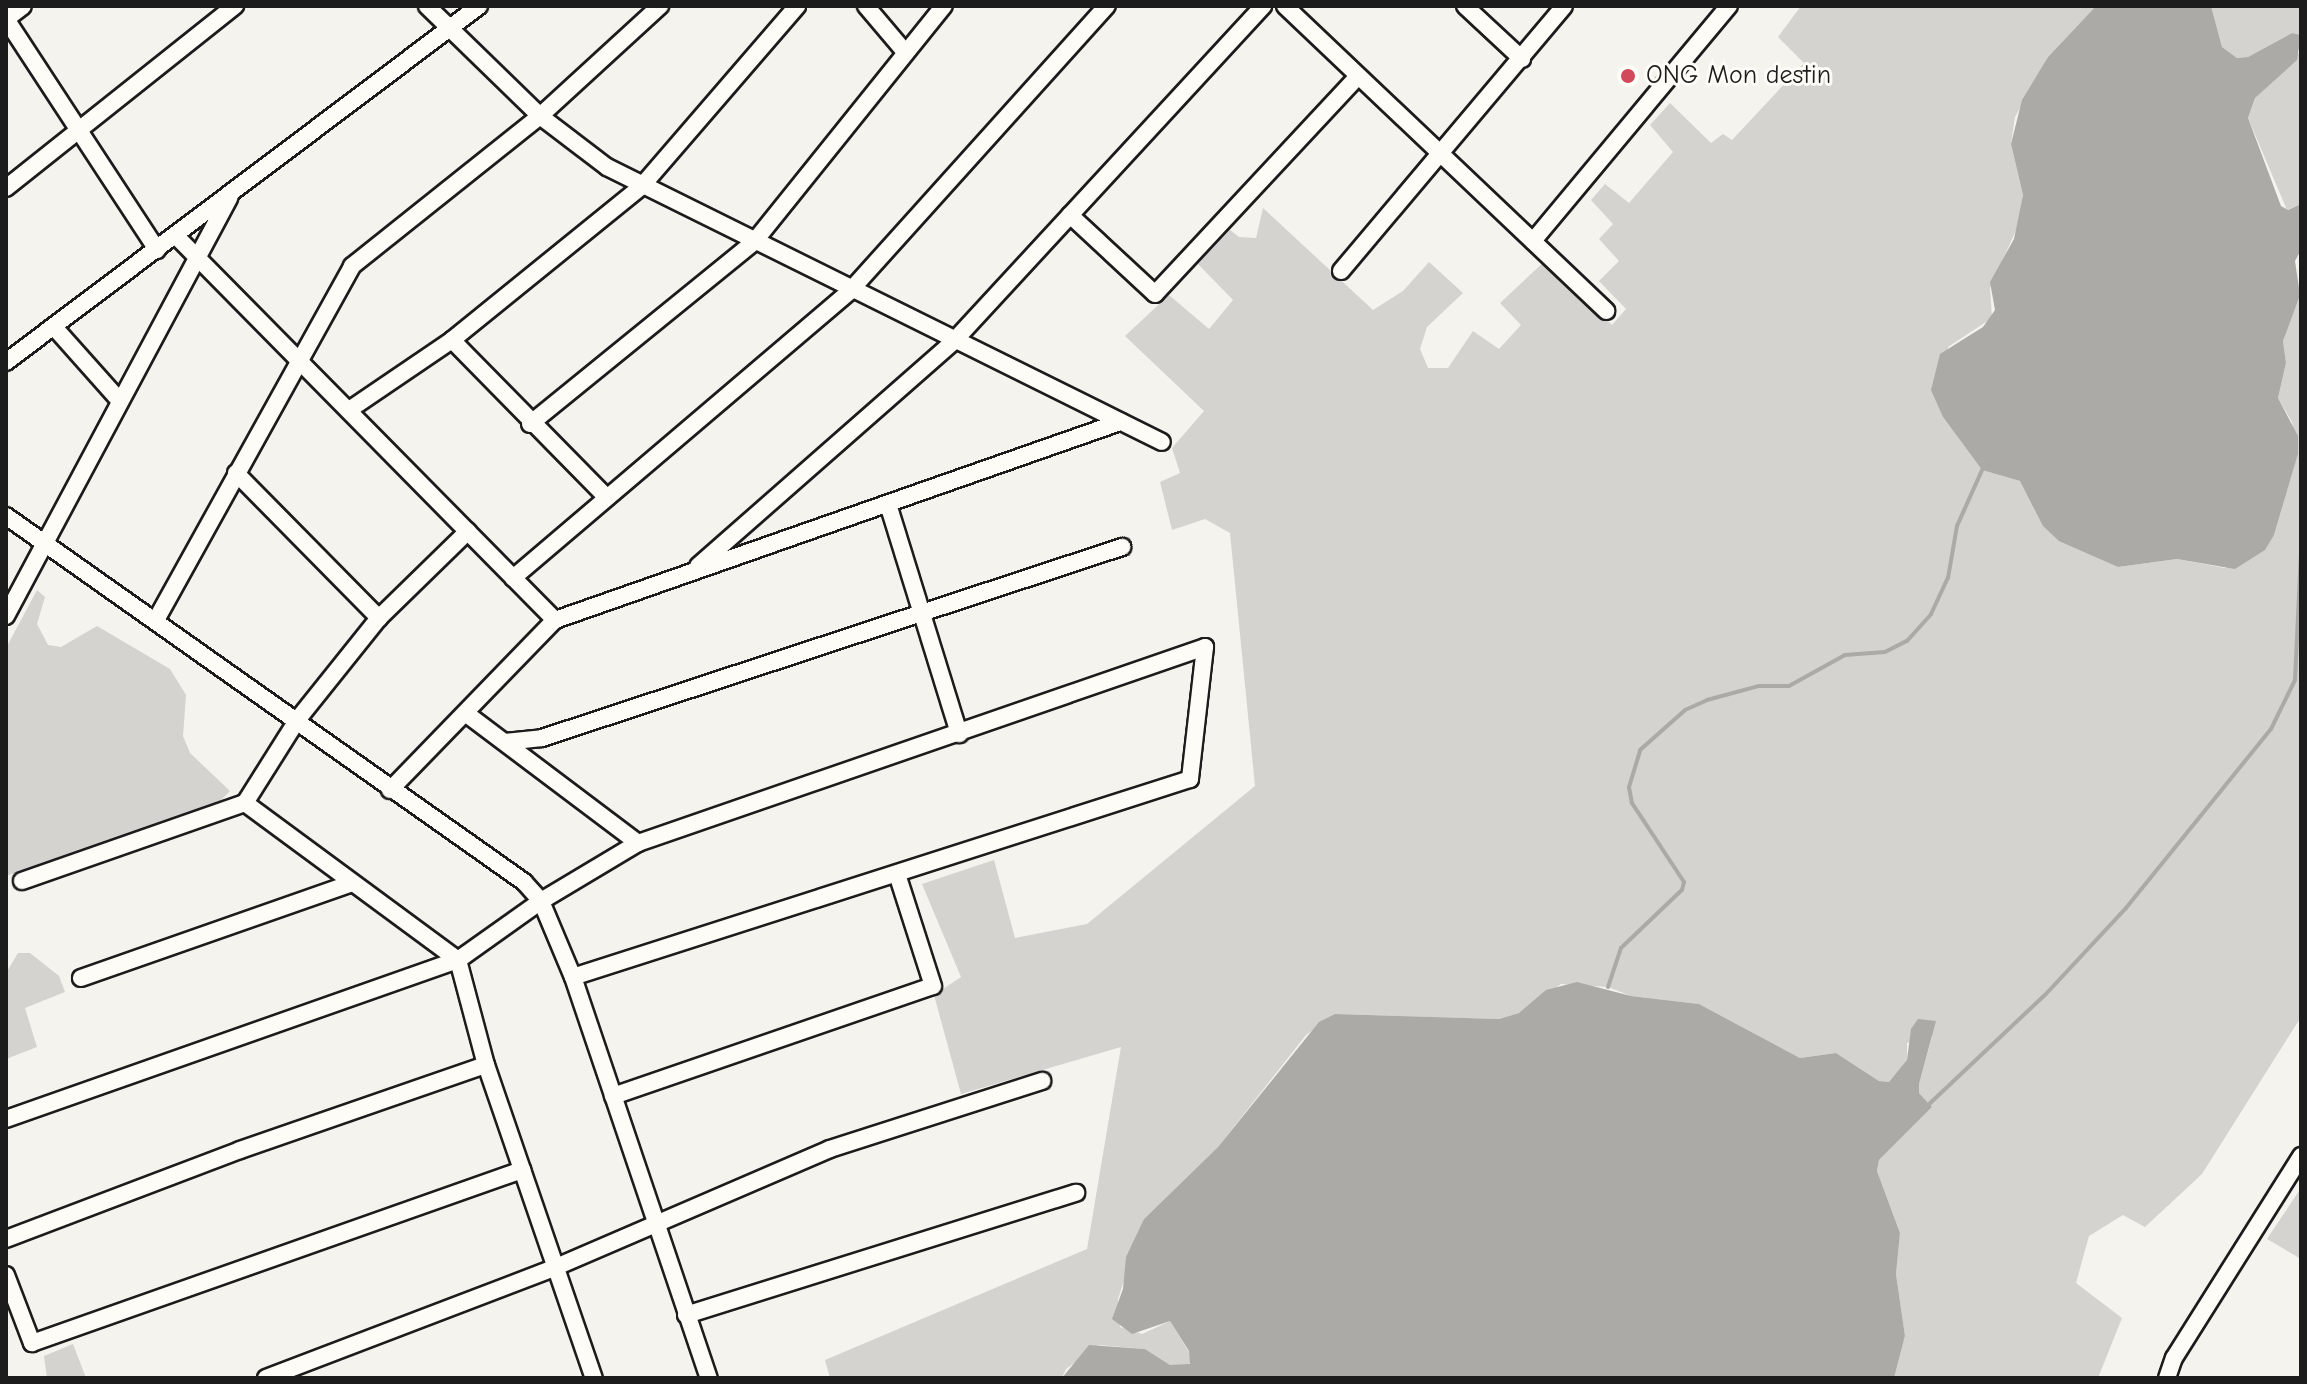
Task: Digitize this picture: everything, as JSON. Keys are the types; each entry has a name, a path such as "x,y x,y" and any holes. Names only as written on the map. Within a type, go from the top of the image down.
{"street":[{"path":"23,6 6,19 75,130 157,250"},
{"path":"6,188 75,130 235,6"},
{"path":"427,6 452,26 540,116 641,187 1162,442"},
{"path":"6,362 479,6"},
{"path":"156,620 352,266 540,116 660,6"},
{"path":"349,410 452,340 641,187 797,6"},
{"path":"866,6 905,52"},
{"path":"530,424 754,242 944,6"},
{"path":"513,578 850,291 1107,6"},
{"path":"691,573 954,341 1263,6"},
{"path":"1285,6 1606,311"},
{"path":"1465,6 1522,59"},
{"path":"1341,271 1442,155 1564,6"},
{"path":"1533,241 1729,6"},
{"path":"1070,215 1155,294 1358,76"},
{"path":"6,616 43,541 231,194"},
{"path":"176,236 555,620"},
{"path":"54,327 120,401"},
{"path":"452,340 530,424 607,498"},
{"path":"390,790 468,715 555,620 1120,422"},
{"path":"236,473 379,618"},
{"path":"888,504 959,734"},
{"path":"6,516 298,719 390,790 524,882 541,901 573,977 709,1378"},
{"path":"22,881 245,803 298,719 379,618 468,531"},
{"path":"505,742 542,738 923,616 1122,547"},
{"path":"6,1119 458,960 541,901 638,843 1205,647 1190,779 898,877 573,977"},
{"path":"468,715 638,843"},
{"path":"245,803 458,960 486,1065 594,1378"},
{"path":"613,1096 933,986 898,877"},
{"path":"81,978 352,883"},
{"path":"6,1239 240,1150 486,1065"},
{"path":"266,1378 556,1267 830,1149 1042,1081"},
{"path":"2167,1378 2174,1358 2301,1156"},
{"path":"6,1275 32,1343 522,1170"},
{"path":"686,1315 1076,1193"}],"shaded area":[{"path":"1801,6 2096,6 2048,57 2015,117 2011,144 2023,195 2017,228 1990,288 1992,318 1948,347 1943,417 1982,470 2020,481 2081,547 2105,561 2118,567 2177,559 2225,568 2274,535 2298,454 2292,422 2278,398 2286,363 2283,341 2301,285 2301,1017 2202,1174 2145,1227 2123,1215 2089,1236 2076,1283 2122,1318 2098,1378 1894,1378 1905,1336 1896,1274 1900,1233 1877,1171 1879,1160 1932,1107 1919,1093 1919,1084 1932,1037 1907,1043 1907,1060 1900,1072 1889,1082 1879,1081 1836,1053 1800,1058 1699,1004 1631,996 1608,987 1561,984 1519,1013 1499,1019 1335,1014 1306,1035 1218,1147 1144,1219 1118,1299 1120,1327 1142,1334 1170,1321 1189,1352 1192,1361 1186,1367 1170,1365 1145,1349 1099,1345 1066,1369 1062,1378 830,1378 825,1360 1087,1249 1121,1047 961,1094 934,995 961,977 922,884 994,860 1015,938 1087,924 1255,786 1230,533 1205,519 1172,530 1160,482 1180,473 1172,448 1204,411 1125,336 1169,295 1209,329 1233,300 1198,264 1230,230 1239,237 1256,238 1263,208 1373,310 1403,291 1429,262 1463,293 1427,327 1420,349 1428,368 1448,368 1473,331 1499,349 1521,325 1500,303 1545,261 1612,325 1626,309 1599,281 1619,261 1599,239 1613,224 1591,200 1605,184 1629,203 1673,152 1650,125 1670,103 1711,143 1723,134 1732,140 1804,63 1778,37"},
{"path":"2096,6 2211,6 2222,47 2237,58 2248,57 2292,33 2301,35 2297,60 2255,98 2248,118 2281,206 2288,210 2301,204 2301,250 2295,261 2300,295 2283,341 2286,363 2278,398 2298,436 2298,454 2274,535 2265,550 2235,569 2177,559 2118,567 2059,541 2043,526 2020,481 1982,470 1943,417 1931,390 1940,354 1983,327 1995,310 1990,282 2014,239 2023,195 2011,144 2022,100 2048,57"},
{"path":"2211,6 2301,6 2301,35 2292,33 2248,57 2237,58 2222,47"},
{"path":"2301,51 2301,204 2287,210 2248,118 2255,98"},
{"path":"37,590 45,597 37,624 48,645 61,647 97,626 170,669 186,695 183,736 190,753 230,791 218,803 6,876 6,648"},
{"path":"18,953 30,953 59,976 65,992 25,1008 37,1047 6,1059 6,973"},
{"path":"1577,982 1631,996 1699,1004 1800,1058 1836,1053 1879,1081 1889,1082 1907,1060 1911,1029 1918,1019 1936,1021 1919,1084 1919,1093 1932,1107 1879,1160 1877,1171 1900,1233 1896,1274 1905,1336 1894,1378 1062,1378 1089,1345 1145,1349 1170,1365 1190,1364 1189,1351 1170,1321 1132,1334 1112,1319 1123,1289 1126,1257 1144,1219 1218,1147 1319,1022 1335,1014 1499,1019 1519,1013 1546,990"},
{"path":"2301,1192 2301,1259 2267,1239"},
{"path":"73,1344 86,1378 47,1378 44,1356"}],"waterway":[{"path":"1608,987 1621,948 1682,890 1684,882 1632,803 1629,787 1640,750 1685,710 1707,700 1759,686 1789,686 1845,655 1885,652 1907,641 1931,614 1948,578 1957,526 1982,470"},
{"path":"1926,1107 2045,995 2126,908 2271,729 2295,680 2301,551"}],"place":[{"name":"ONG Mon destin","path":"1628,76"}]}
